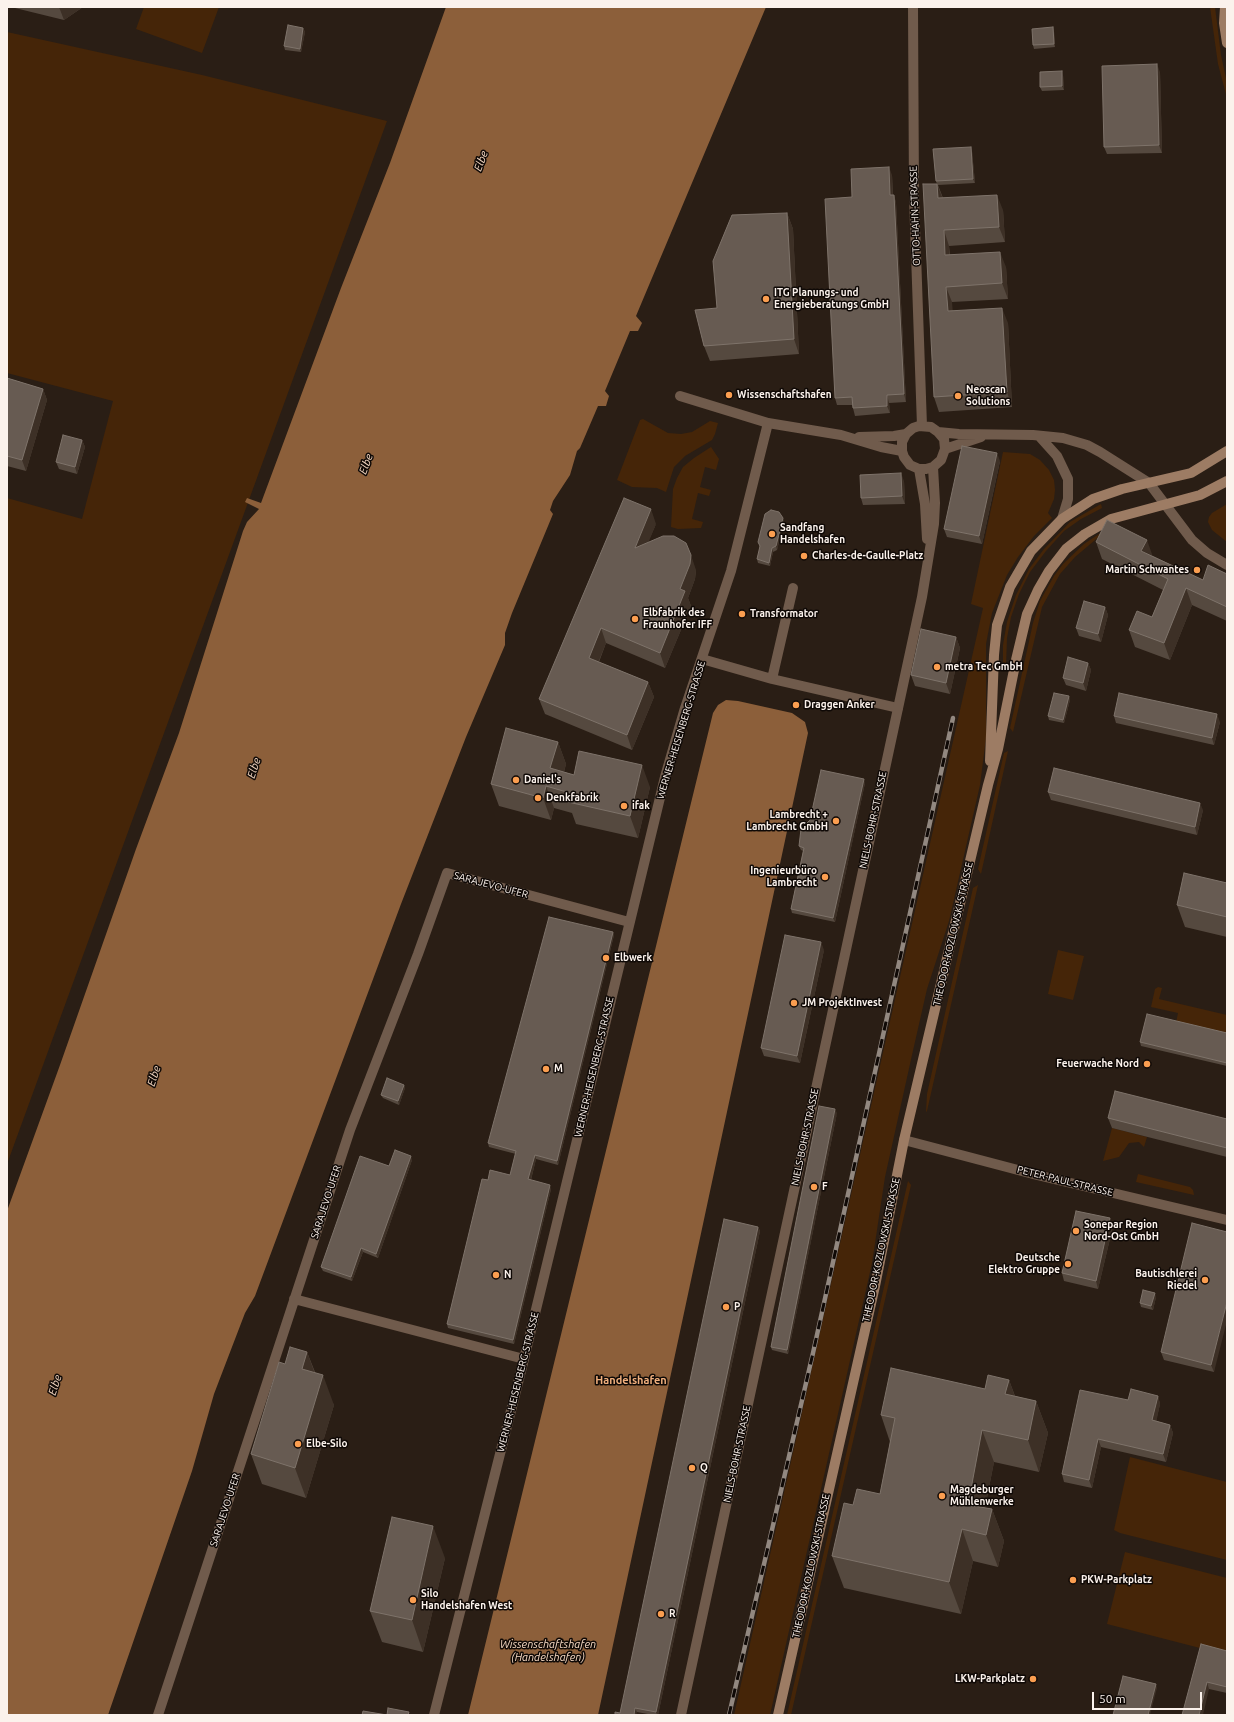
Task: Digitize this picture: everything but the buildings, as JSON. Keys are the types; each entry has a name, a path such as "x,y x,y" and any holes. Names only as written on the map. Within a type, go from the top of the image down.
{"main road":[{"path":"1220,7 1227,43"},
{"path":"1224,23 1225,7"},
{"name":"THEODOR-KOZLOWSKI-STRASSE","path":"988,785 992,736 994,656 1000,614 1010,587 1023,563 1040,541 1062,519 1084,504 1101,495 1191,473 1227,451"},
{"name":"THEODOR-KOZLOWSKI-STRASSE","path":"778,1715 875,1286 904,1140 988,785 998,749 1024,626 1032,603 1044,578 1066,549 1098,525 1124,514 1167,505 1200,495 1227,481"}],"street":[{"name":"OTTO-HAHN-STRASSE","path":"913,7 914,197 922,426"},
{"path":"680,396 768,423 841,435 881,437 906,434"},
{"name":"WERNER-HEISENBERG-STRASSE","path":"434,1715 524,1359 665,777 731,570 768,423"},
{"path":"922,426 931,427 938,432 944,439 945,449 942,460 933,467 920,469 908,463 902,451 902,442 906,434 914,428 922,426"},
{"path":"938,432 1063,438 1087,445 1118,462 1149,483 1192,540 1207,553 1227,565"},
{"path":"841,435 881,447 902,451"},
{"path":"945,449 988,435"},
{"path":"1040,436 1057,456 1068,479 1068,499 1062,519"},
{"name":"NIELS-BOHR-STRASSE","path":"681,1715 922,597 935,514 933,467"},
{"name":"NIELS-BOHR-STRASSE","path":"920,469 925,504 928,559"},
{"path":"772,679 793,588"},
{"path":"702,659 772,679 898,708"},
{"name":"SARAJEVO-UFER","path":"158,1715 350,1130 448,873 629,922"},
{"name":"PETER-PAUL-STRASSE","path":"904,1140 1037,1175 1227,1220"},
{"path":"294,1299 524,1359"}],"shaded area":[{"path":"144,7 219,7 202,53 136,29"},
{"path":"1210,7 1215,7 1221,55 1227,83 1227,98 1218,64"},
{"path":"7,32 202,75 387,121 7,1164 7,498 82,519 113,401 7,373"},
{"path":"643,419 668,433 681,434 692,432 710,421 718,423 712,440 685,456 674,467 666,492 657,488 632,487 617,480 640,420"},
{"path":"711,447 719,459 716,470 705,467 700,487 711,490 709,496 698,493 692,519 703,522 701,528 678,529 671,527 673,489 677,478 683,467"},
{"path":"1003,452 1030,454 1040,460 1049,470 1054,480 1055,490 1054,499 1048,513 1052,518 1034,536 1018,557 1007,575 992,613 986,644 986,738 980,785 949,921 927,989 912,1055 885,1177 872,1263 770,1715 734,1715 983,608 971,604"},
{"path":"1101,504 1102,508 1081,519 1064,531 1030,572 1019,594 1011,617 1007,638 1006,666 1003,667 1003,645 1007,622 1016,595 1029,569 1044,549 1070,522"},
{"path":"1227,504 1227,542 1212,530 1208,522 1212,513"},
{"path":"1102,532 1101,535 1075,557 1060,574 1042,607 1013,732 1010,728 1033,623 1040,601 1054,576 1063,564 1084,544"},
{"path":"1008,751 981,874 978,869 1004,753"},
{"path":"978,885 926,1112 927,1094 973,888"},
{"path":"1058,950 1084,956 1073,1000 1048,994"},
{"path":"1158,987 1162,988 1159,999 1227,1015 1227,1036 1176,1023 1178,1013 1151,1007 1155,989"},
{"path":"1112,1128 1147,1137 1144,1147 1139,1142 1129,1143 1119,1157 1103,1161"},
{"path":"1138,1174 1190,1187 1193,1190 1194,1195 1136,1182"},
{"path":"908,1181 911,1185 791,1715 787,1715"},
{"path":"1130,1457 1227,1482 1227,1560 1120,1533 1114,1530"},
{"path":"1125,1552 1227,1578 1227,1655 1107,1624"}],"water":[{"name":"Elbe","path":"446,7 766,7 636,316 642,323 638,331 630,331 605,391 609,396 606,406 598,406 580,448 577,451 570,475 553,501 550,510 553,514 512,613 505,633 505,645 466,737 401,904 255,1296 245,1313 214,1394 192,1471 108,1715 7,1715 7,1211 179,733 243,531 247,522 259,509 245,502 247,498 261,503 341,288 390,163"},
{"name":"Wissenschaftshafen (Handelshafen)","path":"726,700 738,701 792,713 805,722 808,733 598,1715 468,1715 713,713 718,705"}],"railway":[{"path":"729,1715 813,1353 953,718"}],"place":[{"name":"ITG Planungs- und Energieberatungs GmbH","path":"766,299"},
{"name":"Wissenschaftshafen","path":"729,395"},
{"name":"Neoscan Solutions","path":"958,396"},
{"name":"Sandfang Handelshafen","path":"772,534"},
{"name":"Charles-de-Gaulle-Platz","path":"804,556"},
{"name":"Martin Schwantes","path":"1197,570"},
{"name":"Transformator","path":"742,614"},
{"name":"Elbfabrik des Fraunhofer IFF","path":"635,619"},
{"name":"metra Tec GmbH","path":"937,667"},
{"name":"Draggen Anker","path":"796,705"},
{"name":"Daniel's","path":"516,780"},
{"name":"Denkfabrik","path":"538,798"},
{"name":"ifak","path":"624,806"},
{"name":"Lambrecht + Lambrecht GmbH","path":"836,821"},
{"name":"Ingenieurbüro Lambrecht","path":"825,877"},
{"name":"Elbwerk","path":"606,958"},
{"name":"JM ProjektInvest","path":"794,1003"},
{"name":"Feuerwache Nord","path":"1147,1064"},
{"name":"M","path":"546,1069"},
{"name":"F","path":"814,1187"},
{"name":"Sonepar Region Nord-Ost GmbH","path":"1076,1231"},
{"name":"Deutsche Elektro Gruppe","path":"1068,1264"},
{"name":"N","path":"496,1275"},
{"name":"Bautischlerei Riedel","path":"1205,1280"},
{"name":"P","path":"726,1307"},
{"name":"Elbe-Silo","path":"298,1444"},
{"name":"Q","path":"692,1468"},
{"name":"Magdeburger Mühlenwerke","path":"942,1496"},
{"name":"PKW-Parkplatz","path":"1073,1580"},
{"name":"Silo Handelshafen West","path":"413,1600"},
{"name":"R","path":"661,1614"},
{"name":"LKW-Parkplatz","path":"1033,1679"}],"district":[{"name":"Handelshafen","path":"631,1380"}]}
